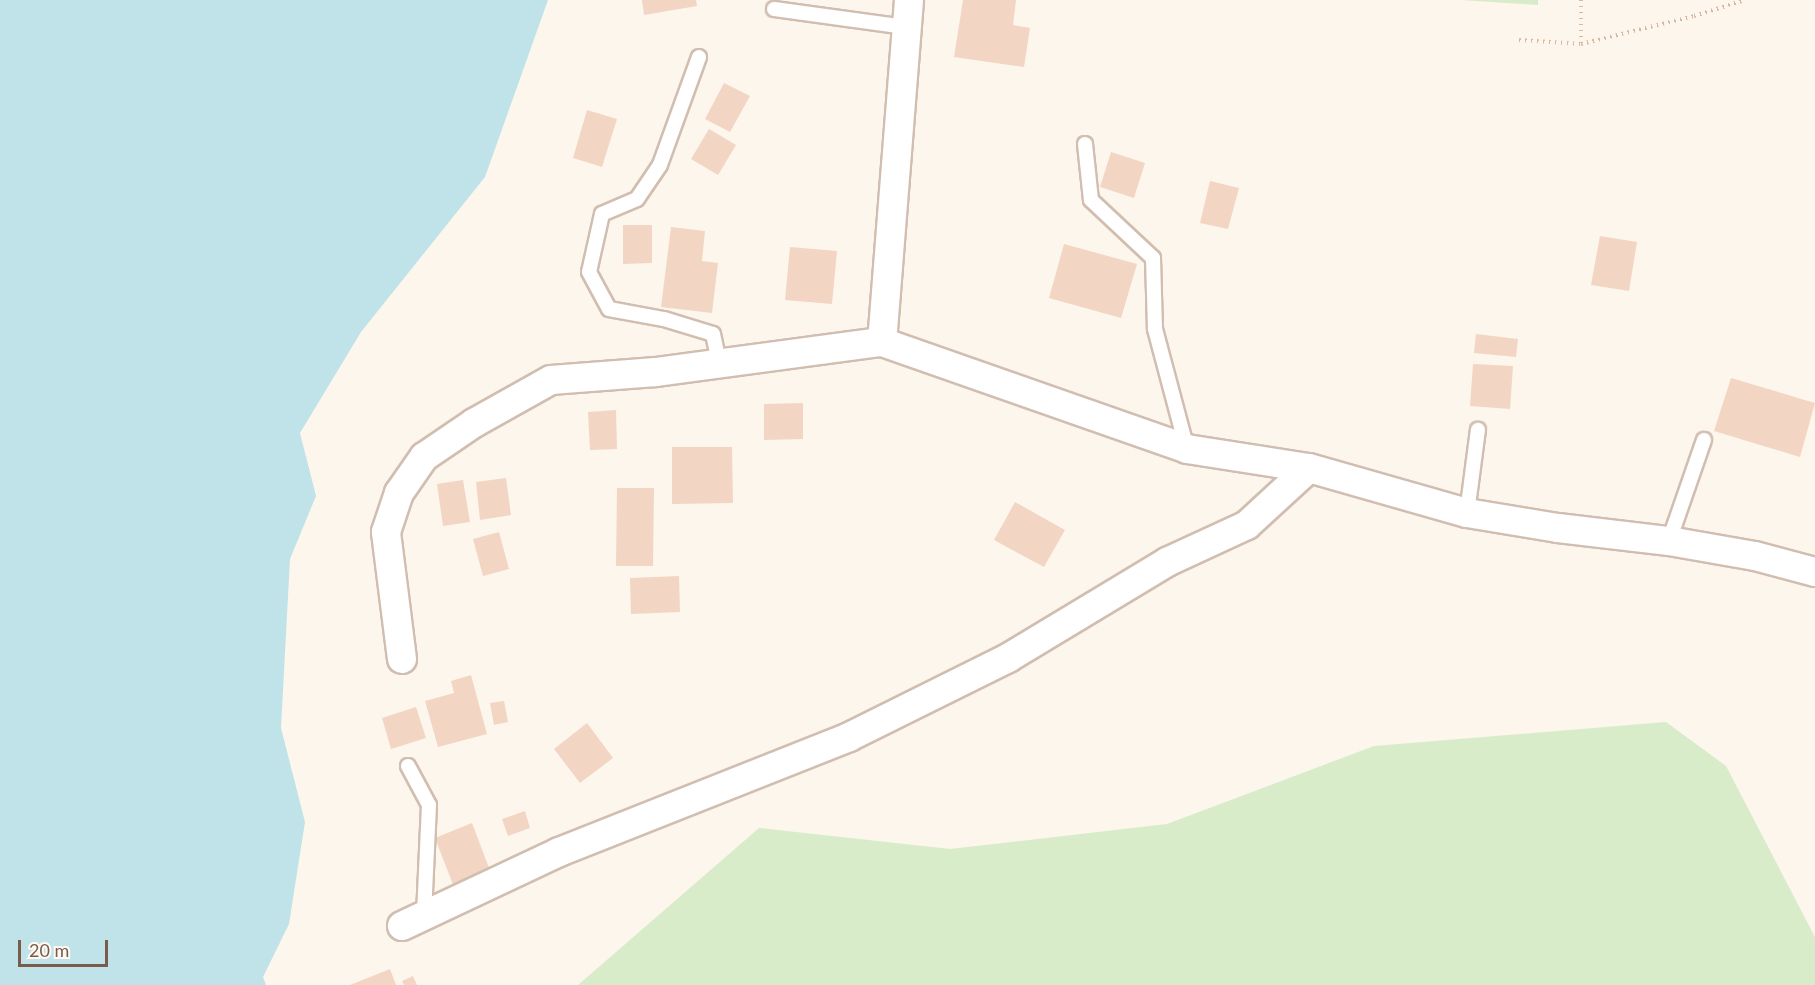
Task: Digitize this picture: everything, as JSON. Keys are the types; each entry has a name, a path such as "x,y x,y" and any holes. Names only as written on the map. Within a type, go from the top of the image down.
{"street":[{"path":"882,342 908,13"},
{"path":"402,659 386,532 399,493 424,457 474,423 551,380 656,372 882,342 1187,449 1309,468 1467,513 1558,528 1669,541 1755,556 1815,572"},
{"path":"413,921 559,852 849,737 1008,658 1167,562 1247,525 1309,468"}],"lane":[{"path":"774,9 908,13"},
{"path":"699,57 660,165 637,199 602,214 589,272 609,309 663,320 713,334 719,363"},
{"path":"1085,144 1091,200 1153,258 1155,329 1187,449"},
{"path":"1467,513 1478,430"},
{"path":"1669,541 1704,440"},
{"path":"408,766 429,805 413,921"}],"path":[{"path":"1581,0 1581,44"},
{"path":"1519,40 1581,44 1694,16 1745,0"}],"green space":[{"path":"1461,0 1538,0 1538,5"},
{"path":"1666,722 1726,766 1815,937 1815,985 578,985 759,828 950,849 1167,824 1374,746"}],"water":[{"path":"0,0 548,0 485,177 361,332 300,433 316,496 290,559 281,728 305,822 289,924 263,977 266,985 0,985"}],"building":[{"path":"642,0 696,0 697,6 644,15"},
{"path":"963,0 1016,0 1013,25 1030,28 1024,67 954,57"},
{"path":"724,83 750,96 730,132 705,119"},
{"path":"587,110 617,119 602,167 573,158"},
{"path":"709,129 736,145 718,175 691,159"},
{"path":"1111,152 1145,163 1134,198 1100,187"},
{"path":"1210,181 1239,188 1228,229 1200,223"},
{"path":"623,225 652,225 652,263 623,264"},
{"path":"671,227 705,231 702,261 718,263 712,313 661,307"},
{"path":"1600,236 1637,242 1629,291 1591,285"},
{"path":"1064,244 1137,264 1121,318 1049,298"},
{"path":"790,247 837,251 832,304 785,300"},
{"path":"1476,334 1518,339 1516,357 1474,353"},
{"path":"1473,364 1513,366 1510,409 1470,406"},
{"path":"1731,378 1815,403 1800,457 1714,431"},
{"path":"803,403 803,439 764,440 764,404"},
{"path":"616,410 617,449 590,450 588,412"},
{"path":"672,447 732,447 733,503 672,504"},
{"path":"506,478 511,515 480,520 476,482"},
{"path":"463,480 470,522 443,526 437,484"},
{"path":"617,488 654,488 653,566 616,566"},
{"path":"1015,502 1065,530 1044,567 994,540"},
{"path":"499,532 509,569 483,576 473,539"},
{"path":"679,576 680,612 631,614 630,578"},
{"path":"471,675 487,734 438,747 425,701 454,693 451,681"},
{"path":"504,701 508,722 494,725 490,703"},
{"path":"416,707 426,738 391,749 382,718"},
{"path":"587,723 613,758 580,783 554,749"},
{"path":"525,811 530,828 508,836 502,819"},
{"path":"472,823 494,881 457,895 435,838"},
{"path":"390,969 396,985 350,985"},
{"path":"413,976 417,985 404,985 402,981"}]}
